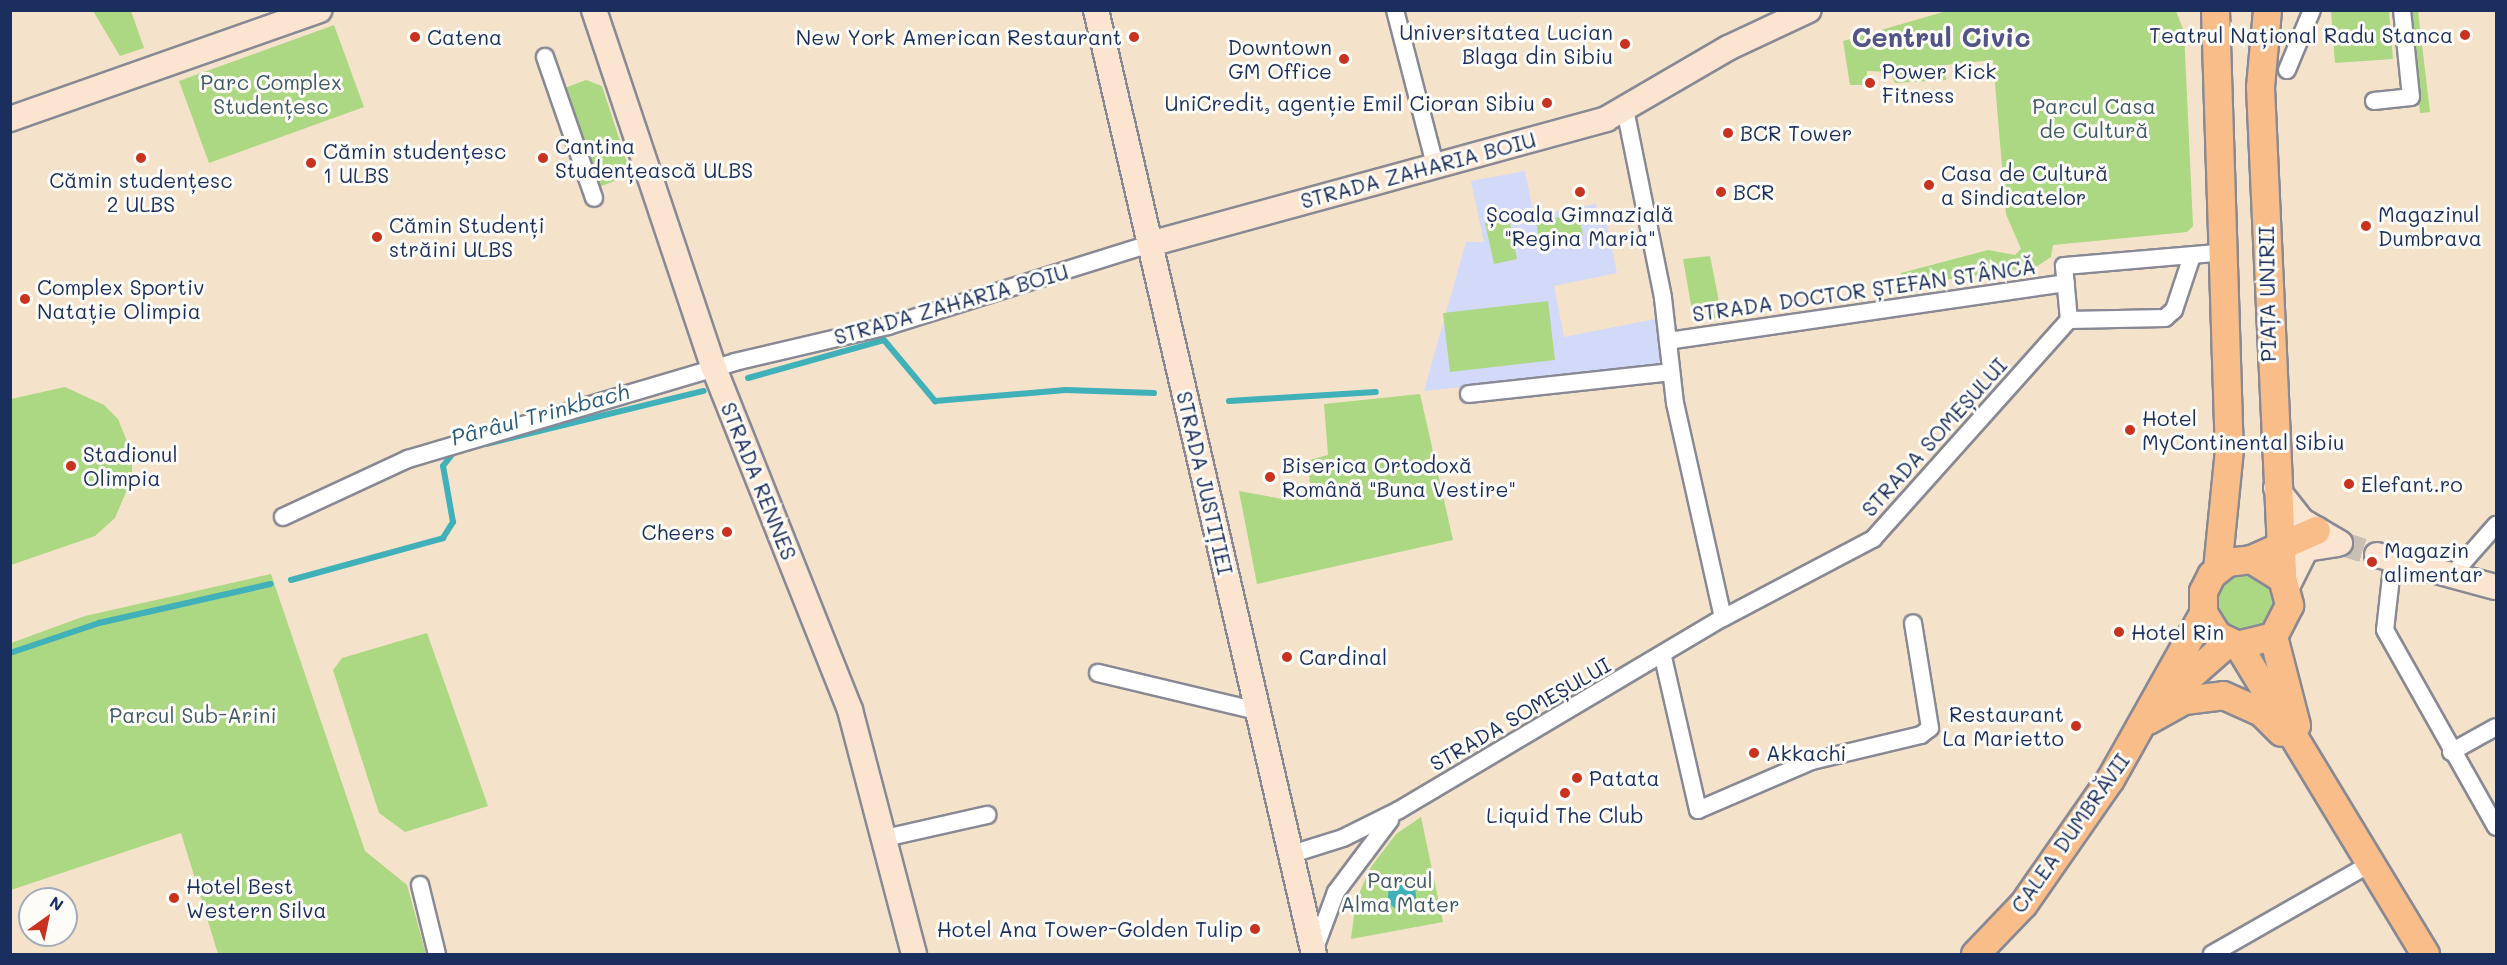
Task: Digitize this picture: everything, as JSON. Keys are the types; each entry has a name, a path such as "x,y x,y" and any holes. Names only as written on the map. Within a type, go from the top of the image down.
{"main road":[{"name":"PIAȚA UNIRII","path":"2216,10 2226,252 2229,449 2217,569"},
{"name":"PIAȚA UNIRII","path":"2267,10 2260,87 2276,488 2284,583"},
{"path":"2316,530 2279,544 2251,559 2217,569 2203,591 2203,613 2233,644 2304,755 2425,954"},
{"path":"2233,644 2274,636 2288,614 2284,583 2251,559"},
{"name":"CALEA DUMBRĂVII","path":"1985,951 2056,860 2150,713 2203,613"},
{"path":"2274,636 2304,755"},
{"name":"CALEA DUMBRĂVII","path":"2150,713 2233,644"},
{"path":"2150,713 2184,700 2223,695 2261,712 2304,755"}],"street":[{"path":"10,119 319,10"},
{"name":"STRADA RENNES","path":"594,10 714,368 850,710 914,954"},
{"name":"STRADA JUSTIȚIEI","path":"1096,10 1314,954"},
{"path":"1395,10 1436,165"},
{"name":"STRADA ZAHARIA BOIU","path":"283,517 408,459 714,368 888,326 1149,244 1593,123 1625,109 1728,48 1809,10"},
{"path":"2287,70 2312,10"},
{"path":"2374,101 2411,97 2402,10"},
{"path":"545,57 594,198"},
{"name":"STRADA DOCTOR ȘTEFAN STÂNCĂ","path":"1625,109 1668,340 1671,372 1723,618"},
{"path":"2192,256 2174,310 2165,318 2069,320 2064,266 2226,252"},
{"name":"STRADA DOCTOR ȘTEFAN STÂNCĂ","path":"1668,340 1852,316 2066,283"},
{"name":"STRADA SOMEȘULUI","path":"1292,854 1343,838 1399,810 1663,657 1723,618 1873,538 2069,320"},
{"path":"1469,394 1671,372"},
{"path":"2276,488 2294,513 2316,530 2340,543 2306,549 2284,583"},
{"path":"2452,575 2496,525"},
{"path":"2496,587 2385,557 2385,630 2451,752 2496,827"},
{"path":"1663,657 1698,810 1812,761 1921,735 1930,728 1913,623"},
{"path":"1098,673 1258,711"},
{"path":"2451,752 2496,727"},
{"name":"STRADA SOMEȘULUI","path":"1314,954 1336,892 1399,810"},
{"path":"885,838 987,815"},
{"path":"2219,951 2370,864"},
{"path":"420,885 437,954"}],"shaded area":[{"path":"1525,171 1534,216 1596,204 1600,225 1607,224 1617,273 1554,286 1564,337 1655,319 1662,366 1424,391 1466,242 1484,242 1471,181"}],"green space":[{"name":"Parcul Casa de Cultură","path":"1950,10 2176,11 2184,31 2193,226 2187,232 2053,245 2051,257 2036,267 1902,286 1901,273 1988,250 2015,255 2021,249 2006,214 1993,60 1945,65 1946,80 1895,83 1890,72 1867,71 1867,85 1850,85 1843,41"},
{"path":"93,11 131,11 144,48 120,56"},
{"path":"2331,11 2389,11 2393,59 2335,63"},
{"path":"2408,11 2418,11 2430,112 2420,113"},
{"name":"Parc Complex Studențesc","path":"334,25 364,107 209,163 179,81"},
{"path":"586,80 602,86 631,175 596,188 562,89"},
{"path":"1578,213 1583,235 1540,244 1536,222"},
{"path":"1509,218 1517,259 1494,264 1485,223"},
{"path":"1710,256 1722,317 1694,322 1683,259"},
{"path":"1548,301 1555,360 1450,372 1443,313"},
{"name":"Stadionul Olimpia","path":"65,387 104,405 118,419 132,454 132,478 115,518 95,536 11,565 11,399"},
{"path":"1420,394 1453,540 1257,584 1239,491 1288,500 1301,496 1310,485 1309,473 1295,464 1328,455 1324,404"},
{"path":"2245,573 2256,575 2265,581 2271,590 2273,601 2271,612 2265,621 2256,627 2245,629 2234,627 2225,621 2219,612 2217,601 2219,590 2225,581 2234,575"},
{"name":"Parcul Sub-Arini","path":"271,574 365,851 407,885 426,954 218,954 181,833 11,890 11,643 85,616"},
{"path":"427,633 488,806 405,832 379,813 333,670 342,658"},
{"name":"Parcul Alma Mater","path":"1421,817 1443,922 1351,939 1356,900 1371,867 1396,834"}],"water":[{"path":"1402,882 1412,886 1416,896 1412,906 1402,910 1392,906 1388,896 1392,886"}],"waterway":[{"name":"Pârâul Trinkbach","path":"748,378 884,340 935,401 1066,390 1154,393"},
{"name":"Pârâul Trinkbach","path":"486,444 704,391"},
{"name":"Pârâul Trinkbach","path":"1229,401 1376,392"},
{"name":"Pârâul Trinkbach","path":"291,580 443,538 453,522 443,466 453,453"},
{"name":"Pârâul Trinkbach","path":"10,653 99,623 271,584"}],"tunnel":[{"path":"2340,543 2377,555"}],"place":[{"name":"Teatrul Național Radu Stanca","path":"2465,35"},
{"name":"Catena","path":"415,37"},
{"name":"New York American Restaurant","path":"1134,37"},
{"name":"Universitatea Lucian Blaga din Sibiu","path":"1625,44"},
{"name":"Downtown GM Office","path":"1344,59"},
{"name":"Power Kick Fitness","path":"1870,83"},
{"name":"UniCredit, agenție Emil Cioran Sibiu","path":"1547,103"},
{"name":"BCR Tower","path":"1728,133"},
{"name":"Cămin studențesc 2 ULBS","path":"141,158"},
{"name":"Cantina Studențească ULBS","path":"543,158"},
{"name":"Cămin studențesc 1 ULBS","path":"311,163"},
{"name":"Casa de Cultură a Sindicatelor","path":"1929,185"},
{"name":"Școala Gimnazială \"Regina Maria\"","path":"1580,192"},
{"name":"BCR","path":"1721,192"},
{"name":"Magazinul Dumbrava","path":"2366,226"},
{"name":"Cămin Studenți străini ULBS","path":"377,237"},
{"name":"Complex Sportiv Natație Olimpia","path":"25,299"},
{"name":"Hotel MyContinental Sibiu","path":"2130,430"},
{"name":"Stadionul Olimpia","path":"71,466"},
{"name":"Biserica Ortodoxă Română \"Buna Vestire\"","path":"1270,477"},
{"name":"Elefant.ro","path":"2349,484"},
{"name":"Cheers","path":"727,532"},
{"name":"Magazin alimentar","path":"2372,562"},
{"name":"Hotel Rin","path":"2119,632"},
{"name":"Cardinal","path":"1287,657"},
{"name":"Restaurant La Marietto","path":"2076,726"},
{"name":"Akkachi","path":"1754,753"},
{"name":"Patata","path":"1577,778"},
{"name":"Liquid The Club","path":"1565,793"},
{"name":"Hotel Best Western Silva","path":"174,898"},
{"name":"Hotel Ana Tower-Golden Tulip","path":"1255,929"}],"district":[{"name":"Centrul Civic","path":"1941,37"}]}
